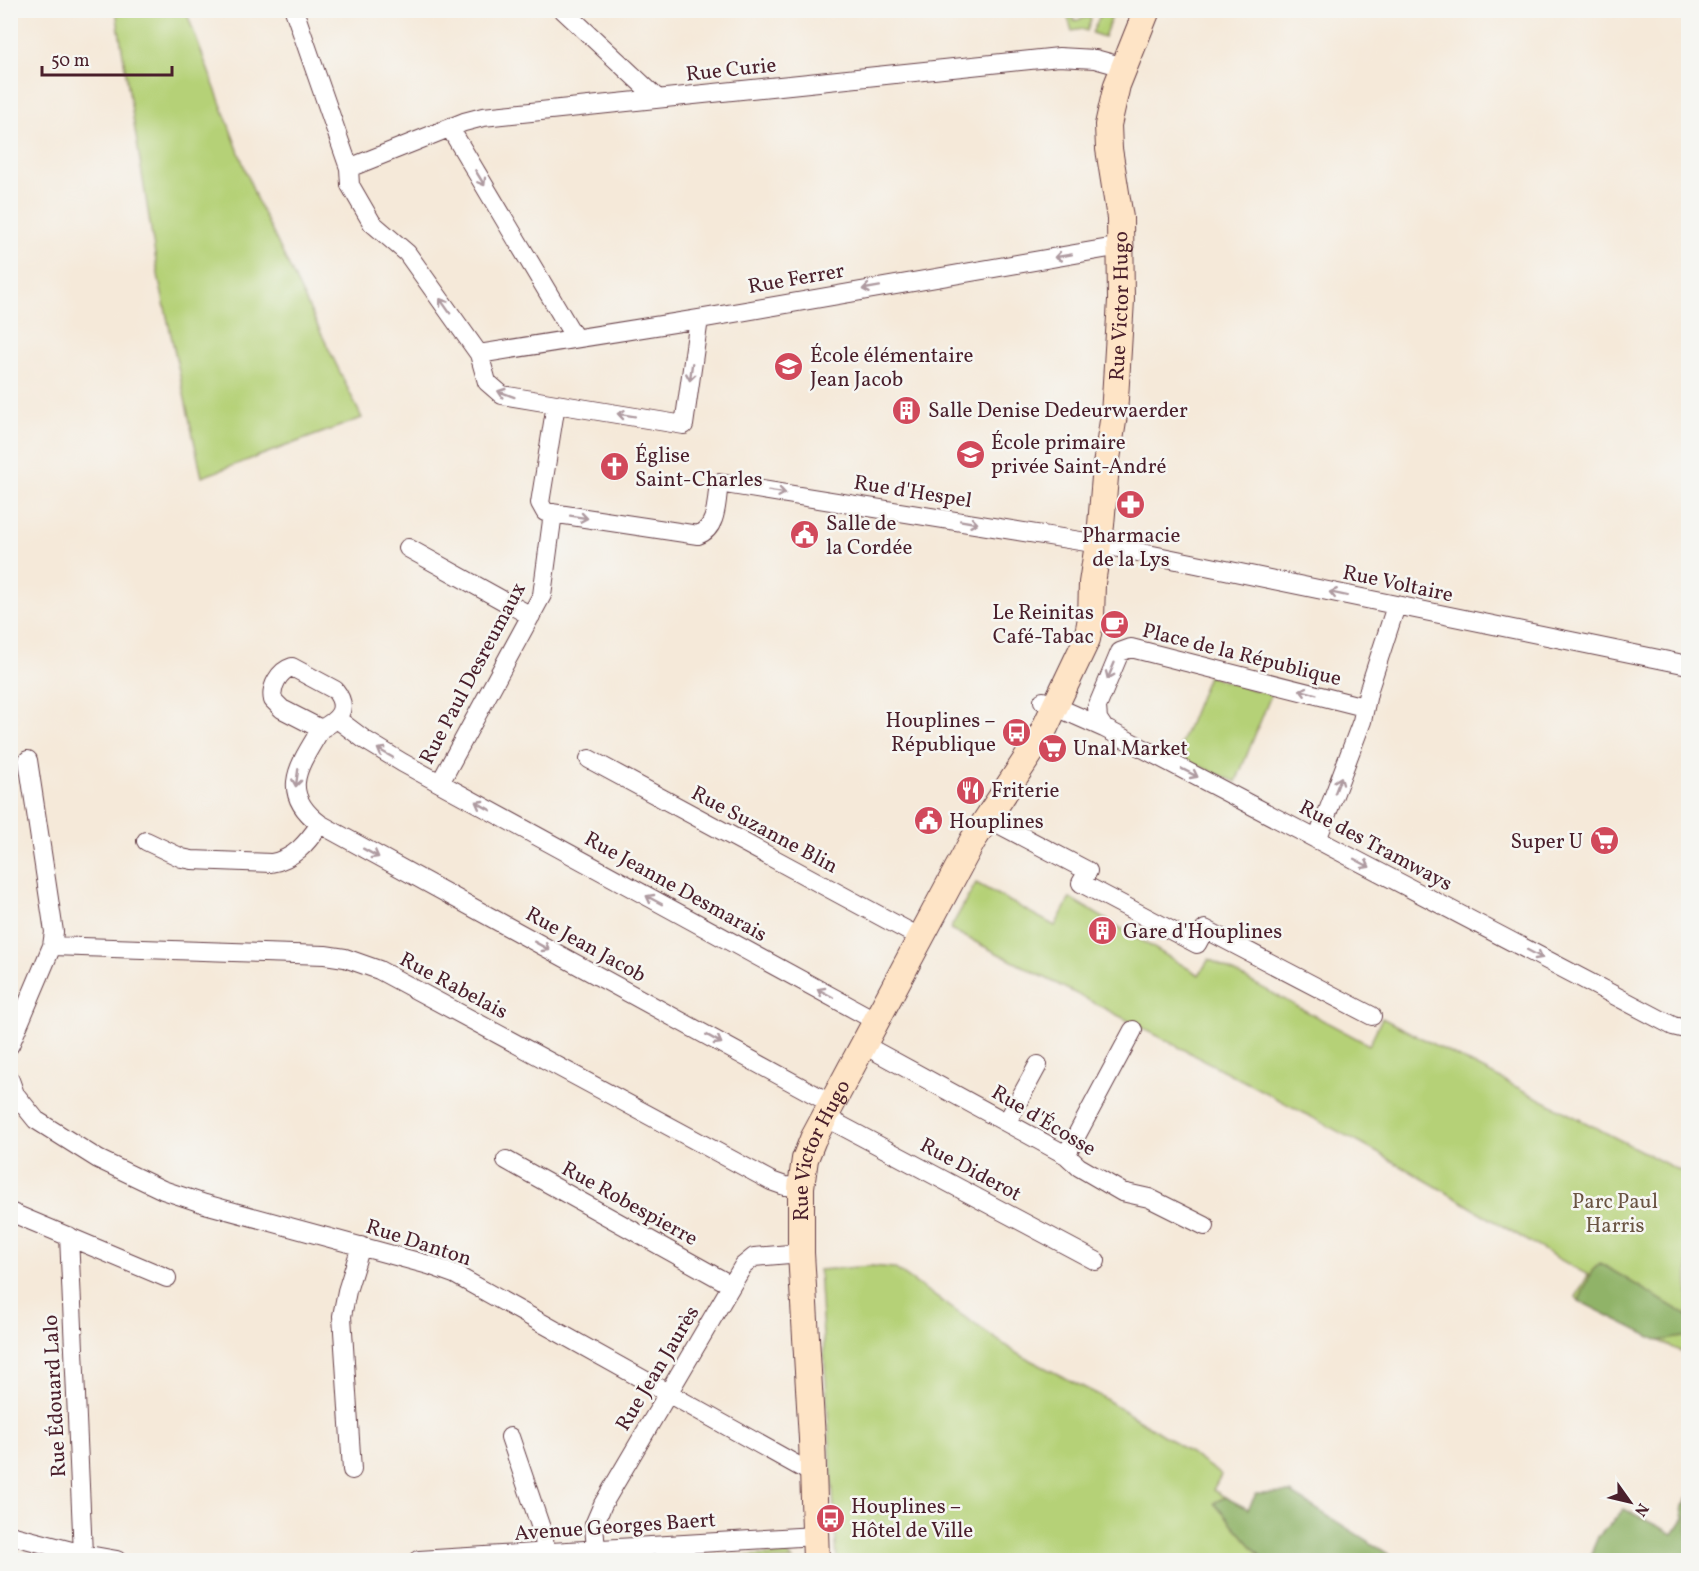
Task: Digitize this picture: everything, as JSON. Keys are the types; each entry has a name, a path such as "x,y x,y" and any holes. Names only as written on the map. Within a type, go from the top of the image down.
{"main road":[{"name":"Rue Victor Hugo","path":"815,1548 801,1253 801,1187 808,1150 973,840 1009,785 1023,739 1050,703 1056,673 1097,556 1106,465 1114,415 1121,300 1121,246 1108,133 1117,65 1131,10"},
{"name":"Rue Victor Hugo","path":"1117,65 1147,10"}],"street":[{"path":"294,10 349,168 350,185 372,223 408,253 479,354 487,382 502,395 684,425 699,319"},
{"path":"563,10 658,99"},
{"name":"Rue Curie","path":"349,168 483,117 1059,57 1084,57 1117,65"},
{"path":"450,128 575,338"},
{"name":"Rue Ferrer","path":"479,354 699,319 1121,246"},
{"path":"553,513 545,512 540,503 556,404"},
{"name":"Rue d'Hespel","path":"553,513 698,535 705,532 712,523 719,483 1097,556"},
{"name":"Rue Paul Desreumaux","path":"448,787 543,591 553,513"},
{"path":"408,548 531,616"},
{"name":"Rue Voltaire","path":"1097,556 1396,606 1689,665"},
{"path":"1317,840 1362,721 1364,707 1396,606"},
{"name":"Place de la République","path":"1104,728 1097,714 1099,699 1120,652 1131,648 1364,707"},
{"path":"292,667 335,690 341,700 340,715 337,719 321,729 282,709 273,700 273,688 282,672 292,667"},
{"name":"Rue des Tramways","path":"1050,703 1104,728 1673,1026 1688,1027"},
{"name":"Rue Jeanne Desmarais","path":"337,719 364,740 876,1021"},
{"name":"Rue Jean Jacob","path":"321,729 300,764 295,779 299,803 304,811 320,824 828,1110"},
{"name":"Rue Suzanne Blin","path":"589,759 921,938"},
{"path":"10,1045 52,946 53,923 28,760"},
{"path":"987,818 1088,871 1081,883 1197,944 1205,929 1372,1016"},
{"path":"146,841 182,858 192,860 271,863 294,854 320,824"},
{"name":"Rue Rabelais","path":"52,946 325,955 358,962 380,970 771,1181 785,1186 801,1187"},
{"path":"1066,1155 1133,1030"},
{"name":"Rue d'Écosse","path":"864,1045 1066,1155 1079,1167 1122,1192 1149,1198 1205,1226"},
{"path":"1006,1122 1038,1065"},
{"name":"Rue Danton","path":"10,1080 15,1094 36,1120 113,1167 179,1196 429,1265 465,1279 813,1474"},
{"name":"Rue Diderot","path":"828,1110 1096,1261"},
{"name":"Rue Robespierre","path":"507,1160 731,1285"},
{"path":"10,1212 167,1278"},
{"name":"Rue Édouard Lalo","path":"69,1236 83,1554"},
{"path":"352,1470 342,1316 361,1246"},
{"name":"Rue Jean Jaurès","path":"596,1550 594,1525 597,1515 667,1392 743,1266 754,1257 801,1253"},
{"path":"510,1437 544,1537 545,1553"},
{"path":"10,1535 83,1554 117,1560"},
{"name":"Avenue Georges Baert","path":"419,1560 596,1550 815,1548"}],"green space":[{"path":"116,11 186,11 256,198 362,418 202,477 159,280"},
{"path":"1066,11 1071,11 1074,21 1088,17 1091,19 1087,31 1082,29 1072,31"},
{"path":"1102,11 1114,11 1104,37 1092,33"},
{"path":"1208,676 1271,695 1236,782 1176,756"},
{"name":"Parc Paul Harris","path":"976,883 1055,926 1070,898 1199,975 1209,959 1369,1045 1382,1018 1688,1175 1688,1355 1579,1301 1576,1297 1588,1275 1403,1167 1217,1067 950,929"},
{"path":"1600,1263 1688,1316 1688,1339 1683,1337 1659,1341 1579,1301 1592,1271"},
{"path":"872,1266 894,1268 1018,1354 1099,1395 1174,1442 1221,1475 1213,1490 1225,1497 1214,1503 1264,1560 837,1560 819,1270"},
{"path":"1291,1493 1398,1560 1264,1560 1214,1503 1225,1497 1248,1509 1256,1494"},
{"path":"1688,1497 1688,1560 1590,1560 1598,1537 1624,1509 1673,1534 1684,1518 1682,1508"},
{"path":"788,1554 793,1560 666,1560"}],"place":[{"name":"École élémentaire Jean Jacob","path":"789,367"},
{"name":"Salle Denise Dedeurwaerder","path":"907,410"},
{"name":"École primaire privée Saint-André","path":"970,454"},
{"name":"Église Saint-Charles","path":"614,467"},
{"name":"Pharmacie de la Lys","path":"1131,504"},
{"name":"Salle de la Cordée","path":"805,535"},
{"name":"Le Reinitas Café-Tabac","path":"1115,624"},
{"name":"Houplines – République","path":"1017,732"},
{"name":"Unal Market","path":"1052,748"},
{"name":"Friterie","path":"970,790"},
{"name":"Houplines","path":"928,821"},
{"name":"Super U","path":"1604,841"},
{"name":"Gare d'Houplines","path":"1102,931"},
{"name":"Houplines – Hôtel de Ville","path":"830,1518"}]}
